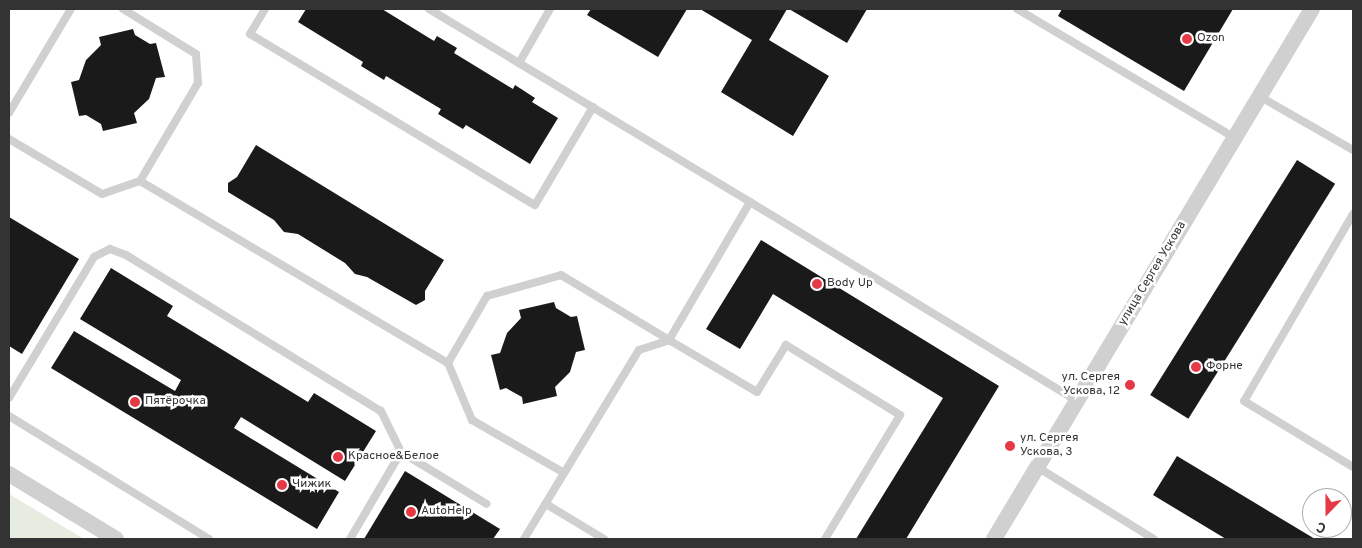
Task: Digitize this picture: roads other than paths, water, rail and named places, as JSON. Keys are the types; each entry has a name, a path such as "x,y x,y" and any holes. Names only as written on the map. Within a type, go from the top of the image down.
{"street":[{"name":"улица Сергея Ускова","path":"994,539 1312,9"},
{"path":"9,474 116,539"}],"lane":[{"path":"9,113 71,9"},
{"path":"9,139 102,194 140,181 198,83 196,54 122,9"},
{"path":"265,9 250,34 535,205 593,107"},
{"path":"429,9 1077,401"},
{"path":"518,63 550,9"},
{"path":"1017,9 1235,138"},
{"path":"1259,96 1353,150"},
{"path":"140,181 448,363 472,420 564,473"},
{"path":"524,539 639,350 669,340 750,202"},
{"path":"1353,214 1244,401 1353,467"},
{"path":"9,398 94,257 110,250 126,255 381,411 401,452 487,504"},
{"path":"448,363 487,296 561,275 757,392 786,345 900,415 825,539"},
{"path":"9,416 209,539"},
{"path":"350,539 401,452"},
{"path":"1038,467 1154,539"},
{"path":"546,504 604,539"}],"place":[{"name":"Ozon","path":"1187,39"},
{"name":"Body Up","path":"817,284"},
{"name":"Форне","path":"1196,367"},
{"name":"ул. Сергея Ускова, 12","path":"1130,385"},
{"name":"Пятёрочка","path":"135,402"},
{"name":"ул. Сергея Ускова, 3","path":"1010,446"},
{"name":"Красное&Белое","path":"338,457"},
{"name":"Чижик","path":"282,485"},
{"name":"AutoHelp","path":"411,512"}]}
